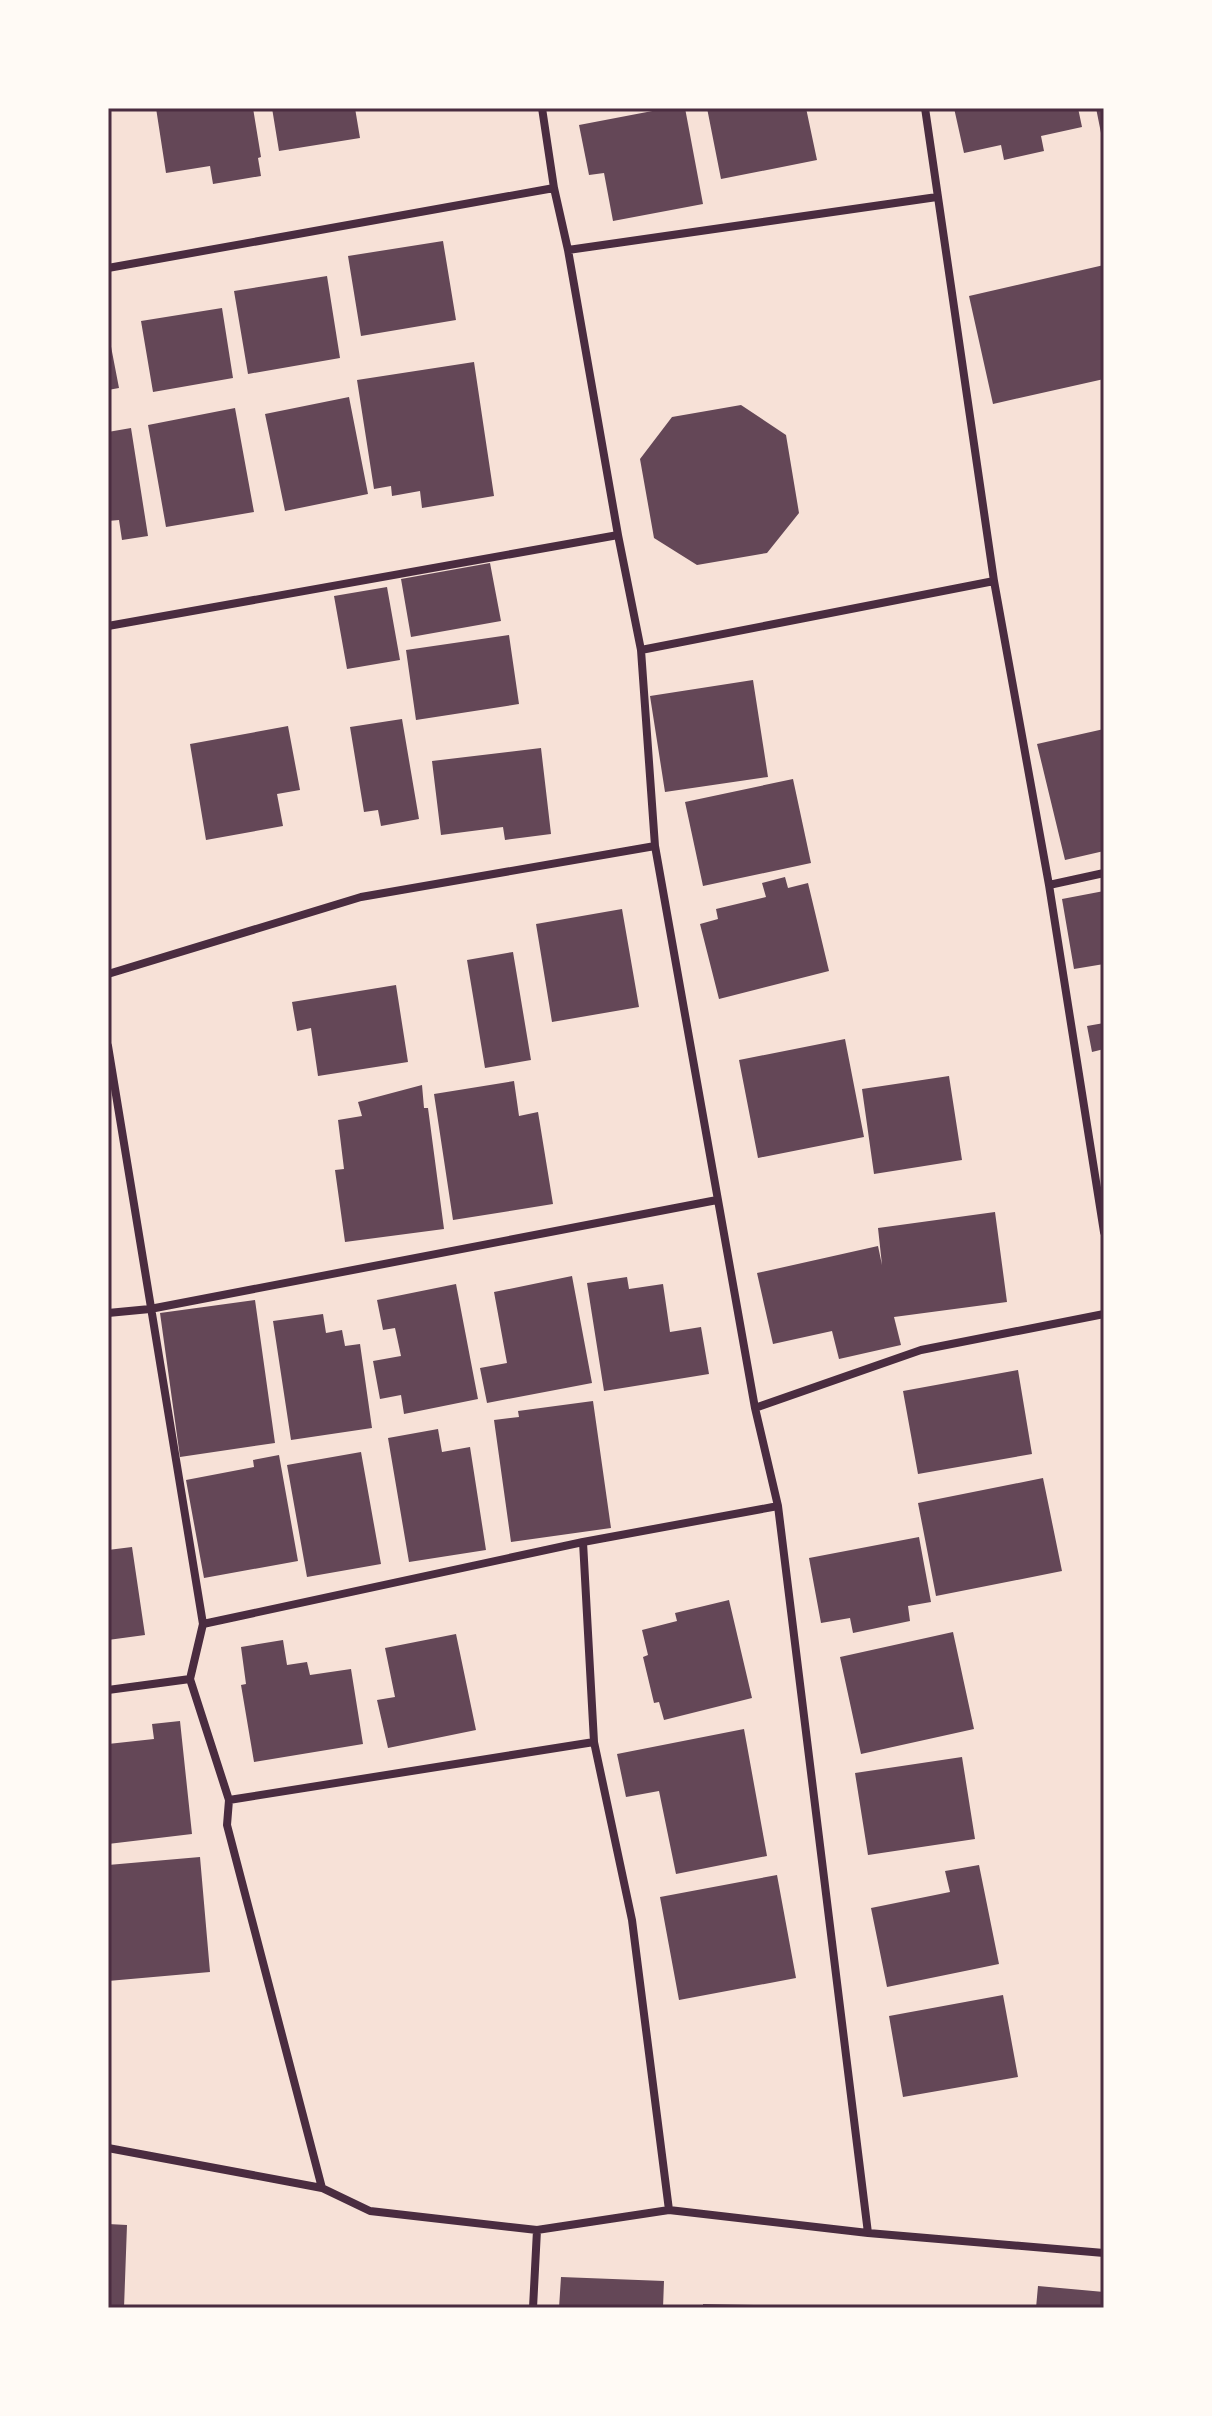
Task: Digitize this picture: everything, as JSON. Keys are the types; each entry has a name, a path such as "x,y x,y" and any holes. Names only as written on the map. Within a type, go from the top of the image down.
{"street":[{"path":"542,108 554,188 641,650 655,846 755,1408 778,1506 868,2233"},
{"path":"925,108 994,581 1049,885 1104,1232"},
{"path":"108,268 554,188"},
{"path":"568,250 937,197"},
{"path":"108,626 618,535"},
{"path":"641,650 994,581"},
{"path":"108,974 361,897 655,846"},
{"path":"1049,885 1104,873"},
{"path":"108,1046 203,1624 190,1679 229,1800 227,1825 322,2188"},
{"path":"108,1313 150,1309 717,1200"},
{"path":"755,1408 921,1350 1104,1314"},
{"path":"203,1624 583,1542 778,1506"},
{"path":"583,1542 594,1742 632,1920 669,2210"},
{"path":"108,1690 190,1679"},
{"path":"229,1800 594,1742"},
{"path":"108,2148 322,2188 370,2211 537,2230 669,2210 868,2233 1104,2253"},
{"path":"533,2308 537,2230"}],"building":[{"path":"156,108 253,108 261,176 213,184 210,166 166,173"},
{"path":"272,108 355,108 360,138 279,151"},
{"path":"668,108 685,108 703,204 613,221 604,173 589,175 579,125"},
{"path":"707,108 806,108 817,160 721,179"},
{"path":"954,108 1078,108 1082,127 1041,136 1044,151 1004,160 1001,145 964,153"},
{"path":"1096,108 1104,108 1104,143 1103,143"},
{"path":"443,241 456,320 361,336 348,256"},
{"path":"1104,265 1104,379 993,404 969,296"},
{"path":"327,276 340,358 248,374 234,291"},
{"path":"222,308 233,378 153,392 141,321"},
{"path":"108,331 119,388 108,390"},
{"path":"474,362 494,496 422,508 420,491 392,496 391,486 374,489 357,380"},
{"path":"349,397 368,494 285,511 265,414"},
{"path":"741,405 786,435 799,513 767,553 697,565 654,538 640,459 672,417"},
{"path":"235,408 254,512 166,527 148,425"},
{"path":"131,428 148,536 122,540 119,520 108,521 108,432"},
{"path":"490,563 501,621 411,637 401,579"},
{"path":"387,587 400,660 347,669 334,596"},
{"path":"509,635 519,704 416,720 406,650"},
{"path":"753,680 768,777 665,792 650,696"},
{"path":"402,719 419,819 381,826 378,810 364,812 350,727"},
{"path":"288,726 300,790 277,794 283,826 206,840 190,744"},
{"path":"1104,729 1104,851 1065,860 1037,744"},
{"path":"541,748 551,834 505,840 503,827 441,835 432,761"},
{"path":"793,779 811,863 703,886 685,802"},
{"path":"785,877 788,888 808,883 829,971 719,999 700,924 718,919 716,909 766,897 762,883"},
{"path":"1104,891 1104,964 1074,969 1062,899"},
{"path":"622,909 639,1007 552,1022 536,924"},
{"path":"513,952 531,1060 485,1068 467,960"},
{"path":"396,985 408,1062 318,1076 311,1028 297,1031 292,1002"},
{"path":"1104,1023 1104,1049 1092,1052 1087,1026"},
{"path":"845,1039 864,1137 758,1158 739,1060"},
{"path":"949,1076 962,1160 874,1174 862,1089"},
{"path":"514,1081 519,1116 538,1112 553,1204 453,1220 434,1094"},
{"path":"422,1085 424,1108 428,1108 444,1229 345,1242 335,1170 344,1169 338,1120 362,1116 358,1102"},
{"path":"995,1212 1007,1302 894,1317 901,1345 839,1359 832,1331 773,1344 757,1273 878,1246 882,1265 878,1228"},
{"path":"572,1276 592,1383 487,1403 480,1368 507,1363 494,1292"},
{"path":"627,1277 629,1289 663,1284 670,1332 701,1327 709,1374 604,1391 587,1283"},
{"path":"456,1284 478,1399 404,1414 401,1395 380,1399 373,1361 401,1356 395,1328 383,1330 377,1300"},
{"path":"255,1300 275,1443 180,1457 160,1313"},
{"path":"323,1314 326,1333 342,1330 345,1346 360,1344 372,1428 291,1440 273,1321"},
{"path":"1018,1370 1032,1454 918,1474 903,1391"},
{"path":"593,1401 611,1528 511,1542 494,1420 519,1417 518,1411"},
{"path":"438,1429 442,1452 470,1447 486,1550 409,1562 388,1438"},
{"path":"361,1452 381,1564 307,1577 287,1465"},
{"path":"279,1455 298,1561 204,1578 186,1480 254,1467 253,1460"},
{"path":"1043,1478 1062,1571 936,1596 918,1503"},
{"path":"919,1537 931,1602 908,1606 910,1621 853,1633 850,1618 821,1623 809,1558"},
{"path":"132,1547 145,1635 108,1640 108,1550"},
{"path":"729,1600 752,1698 664,1720 659,1702 654,1703 643,1657 648,1655 642,1630 677,1621 675,1613"},
{"path":"953,1632 974,1729 861,1754 840,1657"},
{"path":"456,1634 476,1730 388,1748 377,1700 395,1697 385,1648"},
{"path":"283,1640 287,1665 307,1662 310,1675 351,1669 363,1744 254,1762 241,1685 246,1684 241,1647"},
{"path":"180,1721 192,1834 108,1844 108,1744 154,1739 152,1724"},
{"path":"744,1729 767,1856 676,1874 659,1791 626,1797 617,1754"},
{"path":"962,1757 975,1839 868,1855 855,1773"},
{"path":"200,1857 210,1972 108,1981 108,1865"},
{"path":"979,1865 999,1964 887,1987 871,1908 950,1892 945,1871"},
{"path":"777,1875 796,1978 679,2000 660,1897"},
{"path":"1003,1995 1018,2077 903,2097 889,2016"},
{"path":"108,2224 127,2225 124,2308 108,2308"},
{"path":"561,2277 664,2281 663,2308 559,2308"},
{"path":"1038,2286 1104,2292 1104,2308 1036,2308"},
{"path":"703,2304 754,2305 754,2308 703,2308"}]}
